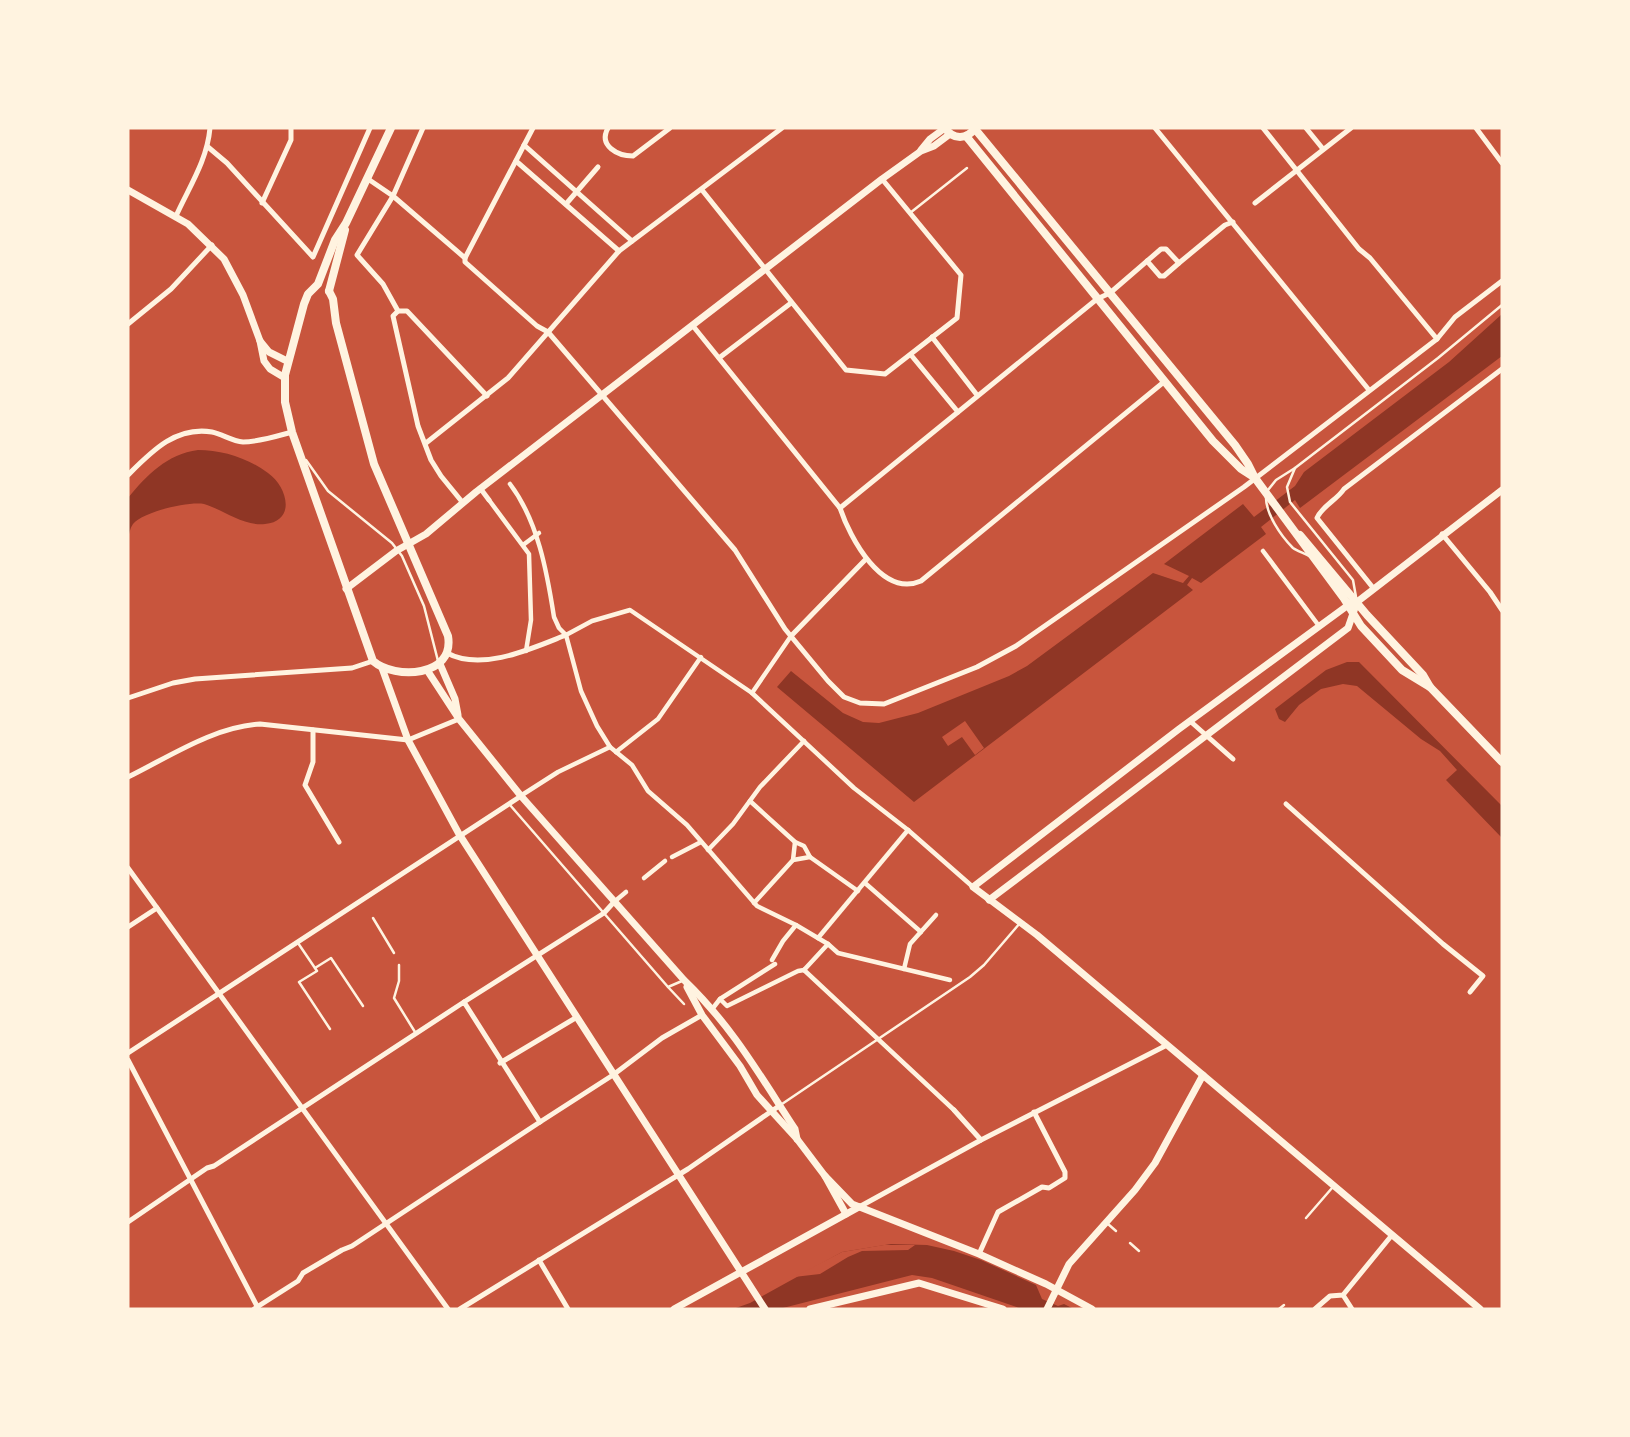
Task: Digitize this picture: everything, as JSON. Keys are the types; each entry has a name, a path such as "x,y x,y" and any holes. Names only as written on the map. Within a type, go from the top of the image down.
{"main road":[{"path":"314,289 323,288 329,291 333,299 336,323 365,439 378,476 448,636 447,653 440,664 427,670 390,671 373,661 298,451 285,402 287,361 304,304 308,294 314,289 335,240 368,179 391,128"},
{"path":"947,130 957,137 966,136 975,128 1235,445 1267,494 1270,505 1280,512 1293,529 1361,626 1402,670 1430,687"},
{"path":"966,136 1213,441 1241,469 1255,478"},
{"path":"329,291 346,223"},
{"path":"1293,529 1303,537 1423,675 1430,687 1502,762"}],"street":[{"path":"176,216 208,147 210,128"},
{"path":"262,203 291,140 291,128"},
{"path":"208,147 227,163 313,257 370,128"},
{"path":"398,310 383,284 357,255 393,196 424,128"},
{"path":"465,258 533,128"},
{"path":"608,128 605,133 610,152 621,156 633,156 670,128"},
{"path":"426,443 508,378 619,251 782,128"},
{"path":"1155,128 1369,390"},
{"path":"1263,128 1359,249 1370,258 1437,339"},
{"path":"1306,128 1323,149"},
{"path":"1255,203 1351,128"},
{"path":"1476,128 1502,163"},
{"path":"346,589 398,550 426,534 463,503 485,494 602,395 882,179 921,151 934,146 947,130"},
{"path":"524,145 632,241"},
{"path":"516,161 619,251"},
{"path":"566,204 598,167"},
{"path":"368,179 393,196 465,258 465,262 537,326 548,332 735,550 785,629 828,681 844,696 860,703 884,704 977,667 1016,646 1255,478 1437,339 1455,317 1502,281"},
{"path":"702,190 846,370 885,374 957,318 961,275 882,179"},
{"path":"128,190 176,216 212,245 223,258 238,284 260,341 262,356 267,365 285,378"},
{"path":"1147,261 1160,276 1164,276 1225,225 1233,222"},
{"path":"128,324 171,289 212,245"},
{"path":"840,508 1097,299 1110,293 1161,249 1167,249 1179,263"},
{"path":"719,358 791,303"},
{"path":"398,310 407,311 487,396"},
{"path":"398,310 393,316 418,426 431,460 463,503"},
{"path":"693,326 840,508 847,530 866,559 888,578 912,585 921,581 1165,381"},
{"path":"932,337 977,396"},
{"path":"260,341 269,352 287,361"},
{"path":"911,355 958,412"},
{"path":"1374,589 1317,517 1318,513 1339,497 1344,489 1502,369"},
{"path":"128,475 164,441 181,433 206,432 239,442 250,442 292,432"},
{"path":"510,484 518,494 537,534 554,617 566,635 581,691 610,747 632,765 648,791 687,825 754,903 818,937 838,953 950,980"},
{"path":"973,887 1347,604 1357,602 1502,490"},
{"path":"485,494 529,554 531,620 525,651"},
{"path":"523,545 537,534"},
{"path":"1442,534 1502,610"},
{"path":"1263,551 1318,626"},
{"path":"752,693 792,635 866,559"},
{"path":"989,900 1348,628 1357,602"},
{"path":"447,653 458,659 502,658 566,635 592,621 630,610 752,693 854,788 1167,1045 1480,1309"},
{"path":"616,752 658,719 701,657"},
{"path":"128,698 173,683 195,679 352,668 373,661"},
{"path":"440,664 455,699 459,719"},
{"path":"382,668 408,740 459,834 765,1309"},
{"path":"427,670 459,719 521,796 684,980 713,1008 748,1055 795,1129 797,1139"},
{"path":"128,777 240,726 260,724 408,740 459,719"},
{"path":"1190,721 1233,759"},
{"path":"313,730 313,762 305,785 339,842"},
{"path":"708,850 804,741"},
{"path":"128,1053 459,834 558,772 610,747"},
{"path":"750,801 795,842 804,846 810,857 858,891"},
{"path":"1286,804 1483,976 1470,992"},
{"path":"818,937 908,830"},
{"path":"672,857 701,842"},
{"path":"754,903 793,860 795,842"},
{"path":"793,860 810,857"},
{"path":"644,878 666,862"},
{"path":"128,868 448,1309"},
{"path":"865,883 921,932"},
{"path":"128,1222 604,913 626,892"},
{"path":"128,927 157,908"},
{"path":"904,969 911,944 936,915"},
{"path":"713,1008 720,999 766,969 796,925"},
{"path":"720,999 727,1006 804,970 828,944"},
{"path":"804,970 852,1013 981,1140"},
{"path":"684,980 702,1015 770,1112 797,1139 825,1176 852,1204 979,1254 1092,1309"},
{"path":"464,1002 500,1063 540,1122"},
{"path":"128,1060 256,1309 298,1280 303,1273 352,1246 613,1075 662,1038 702,1015"},
{"path":"500,1063 577,1017"},
{"path":"674,1309 981,1140 1167,1045"},
{"path":"1048,1306 1069,1264 1135,1190 1155,1163 1203,1075"},
{"path":"460,1309 677,1174 779,1106"},
{"path":"979,1254 998,1212 1042,1187 1049,1188 1065,1178 1065,1172 1034,1112"},
{"path":"825,1176 846,1214"},
{"path":"1315,1309 1330,1296 1343,1295 1392,1235"},
{"path":"538,1260 568,1309"},
{"path":"810,1309 919,1283 1003,1309"},
{"path":"1343,1295 1352,1309"}],"lane":[{"path":"910,213 967,169"},
{"path":"1267,494 1276,480 1438,358 1502,305"},
{"path":"298,451 328,491 398,550 424,606 435,657 440,664"},
{"path":"1295,468 1288,481 1287,492 1291,503 1353,580 1357,602"},
{"path":"1270,505 1272,518 1294,549 1312,557"},
{"path":"508,803 684,1004"},
{"path":"373,918 394,953"},
{"path":"779,1106 970,977 984,965 1020,923"},
{"path":"298,943 317,971 299,982 330,1029"},
{"path":"315,968 331,958 363,1006"},
{"path":"399,965 399,981 394,998 416,1034"},
{"path":"668,987 684,980"},
{"path":"1306,1218 1334,1185"},
{"path":"1106,1221 1116,1231"},
{"path":"1130,1243 1139,1251"},
{"path":"1279,1309 1284,1306"}],"shaded area":[{"path":"1502,314 1502,356 1300,508 1295,500 1261,527 1266,534 1201,583 1192,578 1187,585 1193,590 914,802 777,687 791,671 843,713 863,722 879,723 918,713 1009,676 1027,666 1153,573 1183,583 1189,576 1164,564 1243,504 1254,517 1295,486 1304,472 1449,362"},
{"path":"198,450 234,456 268,473 284,494 286,502 282,517 265,524 249,523 204,504 188,504 146,515 132,526 128,539 128,498 150,474 167,461"},
{"path":"1347,662 1359,662 1502,806 1502,838 1446,780 1457,770 1440,751 1421,739 1357,686 1343,684 1321,689 1299,705 1285,722 1279,719 1275,709 1326,670"},
{"path":"891,1244 927,1245 981,1260 1036,1285 1042,1299 1074,1309 1022,1309 932,1278 912,1275 779,1309 733,1309 750,1303 842,1252"}],"pier":[{"path":"965,721 984,748 975,755 962,737 948,746 942,737"},
{"path":"884,1245 915,1245 908,1250 862,1251 820,1274 794,1277 842,1252"}]}
